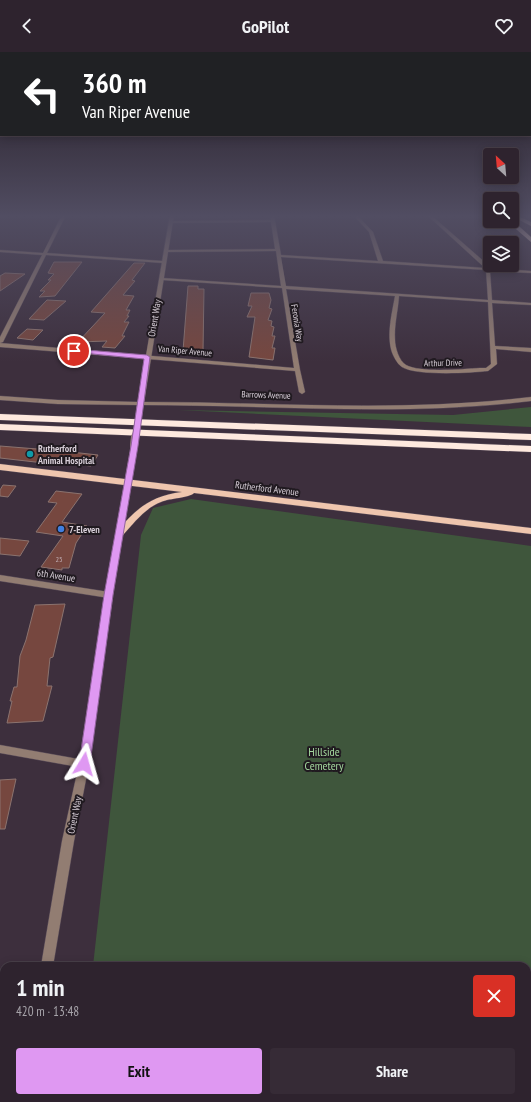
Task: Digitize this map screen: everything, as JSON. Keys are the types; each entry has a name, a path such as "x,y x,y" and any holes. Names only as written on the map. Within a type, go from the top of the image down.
{"highway":[{"path":"0,417 531,437"},
{"path":"0,427 531,449"}],"main road":[{"name":"Rutherford Avenue","path":"0,467 531,531"},
{"path":"120,533 142,508 151,502 174,496 206,492"}],"street":[{"path":"0,342 40,264"},
{"name":"Orient Way","path":"48,962 68,841 84,764 108,595 140,414 147,357 162,279 163,264"},
{"name":"Feronia Way","path":"280,264 297,370 302,392"},
{"path":"408,264 483,270"},
{"path":"519,271 531,272"},
{"name":"Arthur Drive","path":"397,295 391,335 392,344 401,363 408,368 421,371 488,369 494,364 488,272"},
{"path":"162,279 531,304"},
{"name":"Van Riper Avenue","path":"0,345 297,370"},
{"path":"494,347 531,350"},
{"name":"Barrows Avenue","path":"0,398 78,403 141,402 418,408 477,406 531,399"},
{"name":"6th Avenue","path":"0,578 108,595"},
{"path":"0,748 84,764"}],"green space":[{"path":"531,407 531,427 178,410 453,415"},
{"name":"Hillside Cemetery","path":"191,499 531,546 531,962 93,962 141,535 153,508"}],"building":[{"path":"53,264 80,264 55,296 39,297 45,291 40,291 51,280 48,280 54,274 48,273"},
{"path":"133,264 144,264 132,280 135,281 123,295 134,296 126,310 130,310 127,316 129,316 124,322 129,322 122,336 125,336 115,348 102,347 107,341 78,342 105,313 91,312"},
{"path":"5,273 25,274 0,291 0,276"},
{"path":"188,286 198,286 198,289 204,289 203,351 183,351"},
{"path":"251,293 269,293 271,300 269,308 272,309 268,320 272,321 271,326 274,327 272,336 275,336 272,348 275,348 273,360 249,357 255,317 247,317 252,306 248,306"},
{"path":"47,300 66,301 44,320 29,319"},
{"path":"27,329 43,330 33,340 17,338"},
{"name":"Rutherford Animal Hospital","path":"0,446 98,455 91,466 54,462 53,464 0,458"},
{"path":"3,485 16,486 8,497 0,496 0,490"},
{"path":"56,491 82,494 62,522 87,526 76,543 69,568 62,568 62,570 41,567 63,536 36,532 57,503 48,502"},
{"path":"0,538 29,541 20,556 0,554"},
{"path":"65,604 53,657 50,658 47,686 52,686 43,721 7,723 12,701 10,701 14,687 17,687 20,656 26,640 35,605"},
{"path":"16,779 5,829 0,829 0,780"}],"place":[{"name":"Rutherford Animal Hospital","path":"30,454"},
{"name":"7-Eleven","path":"61,529"}],"route":[{"path":"74,351 147,357 120,533 108,595 84,764"}]}
